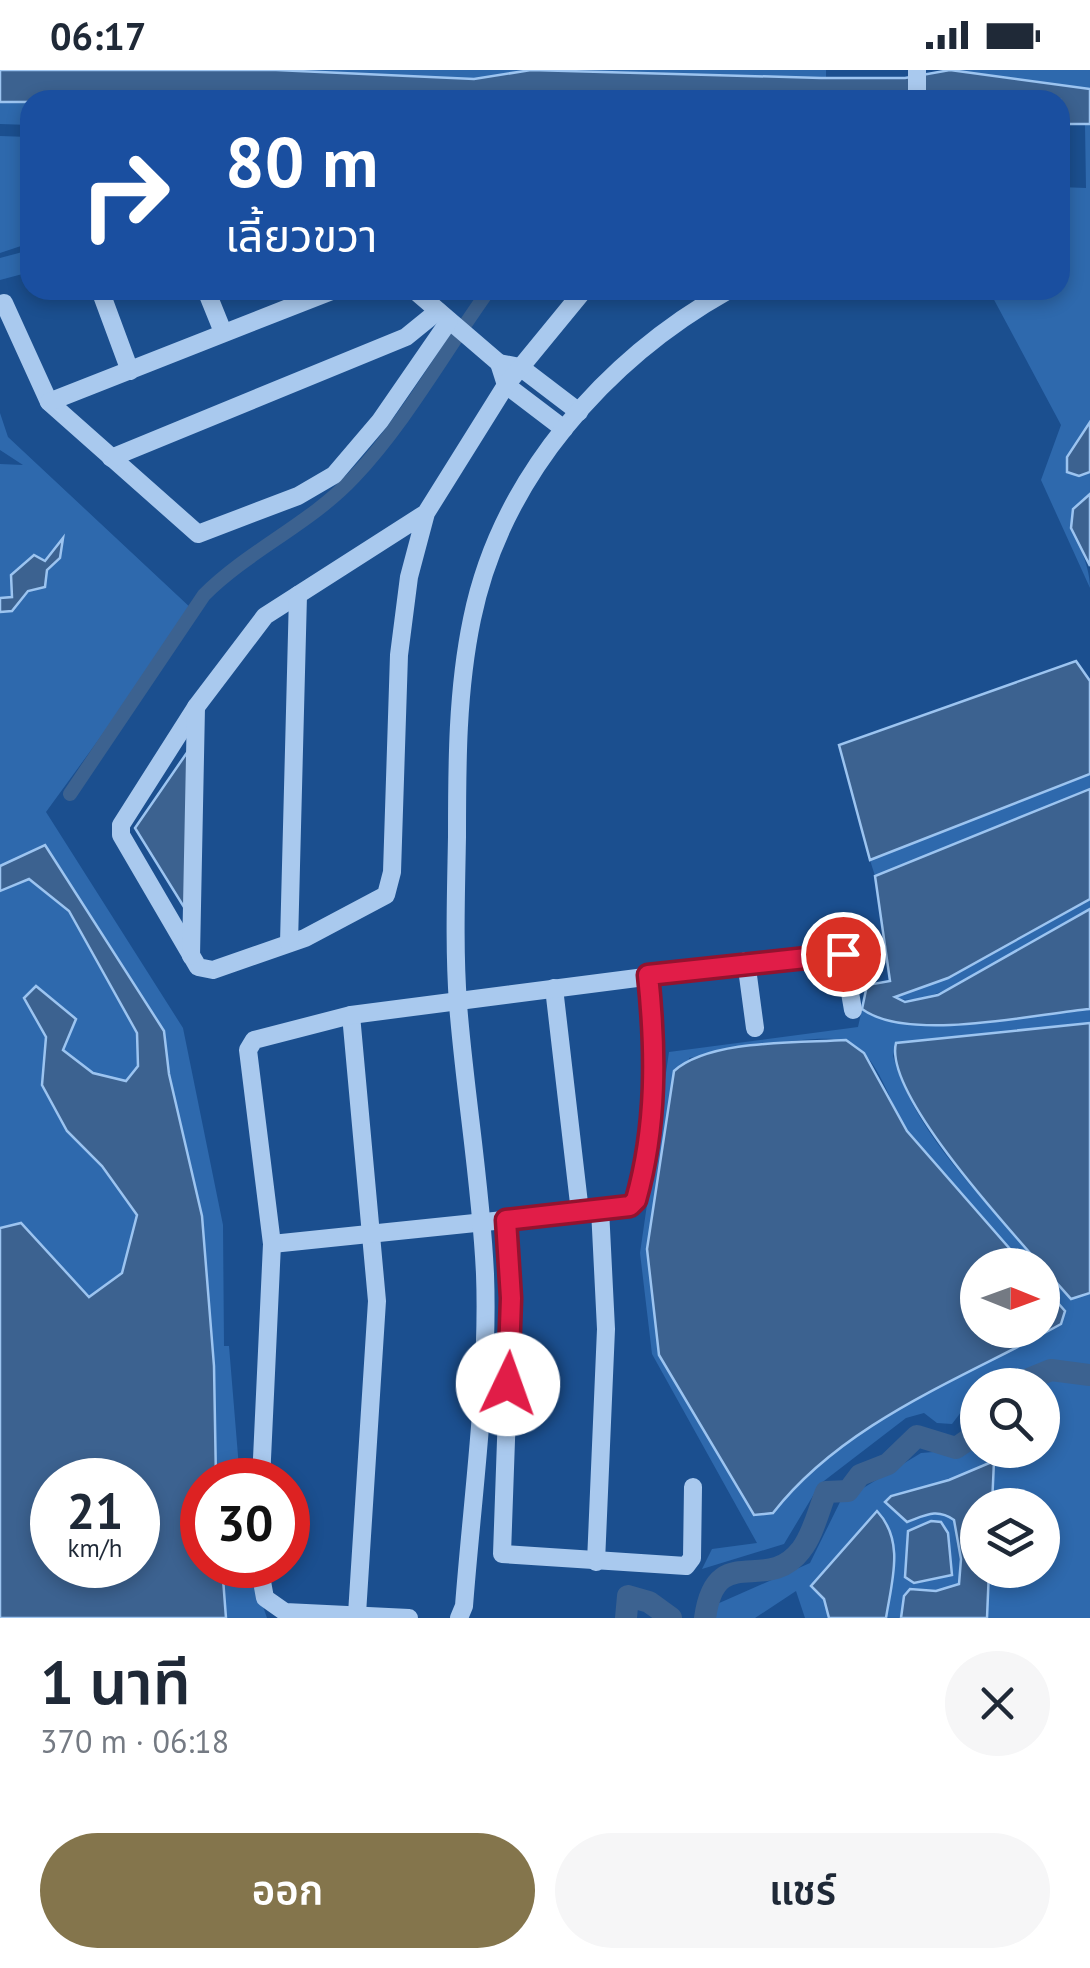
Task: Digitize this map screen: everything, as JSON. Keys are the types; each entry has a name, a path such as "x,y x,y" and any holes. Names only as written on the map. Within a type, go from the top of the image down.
{"street":[{"path":"104,300 130,370"},
{"path":"210,300 223,332"},
{"path":"49,402 295,300"},
{"path":"425,300 499,364 506,385 564,428"},
{"path":"426,513 265,616 196,707 120,830 198,967 213,970 289,944 374,905 390,886 400,655 409,577 426,513 506,385 576,300"},
{"path":"459,1618 464,1606 485,1296 456,941 457,754 472,617 490,558 520,496 564,428 631,358 680,319 713,300"},
{"path":"4,304 49,402 193,532 204,534 298,496 334,475 380,421 432,348 446,318"},
{"path":"111,458 446,318"},
{"path":"416,332 432,348"},
{"path":"499,364 520,367 579,412"},
{"path":"401,531 409,577"},
{"path":"289,944 298,595"},
{"path":"191,956 196,707"},
{"path":"262,1458 272,1244 249,1044 288,1028 350,1015 746,961 843,954 853,1010"},
{"path":"746,961 755,1028"},
{"path":"272,1244 630,1206 638,1190 656,1050 648,975"},
{"path":"554,988 580,1212"},
{"path":"350,1015 374,1235 377,1315 357,1614"},
{"path":"596,1562 606,1329 600,1209"},
{"path":"506,1220 511,1298 500,1551 504,1556 686,1566 692,1558 693,1487"},
{"path":"261,1588 277,1608 410,1618"}],"shaded area":[{"path":"0,70 276,70 474,79 531,70 905,78 950,70 1090,89 1090,124 1070,124 1070,90 20,90 20,102 0,102"},
{"path":"276,70 531,70 474,79"},
{"path":"563,70 826,70 826,78"},
{"path":"950,70 1090,70 1090,89"},
{"path":"0,102 20,103 20,125 0,124"},
{"path":"1085,124 1090,124 1090,422 1067,457 1068,472 1079,476 1090,472 1090,494 1073,509 1073,520 1090,588 1041,480 1061,425 994,300 1070,300 1070,187 1086,188"},
{"path":"0,136 20,137 20,246 0,253"},
{"path":"20,253 20,275 0,280 0,258"},
{"path":"0,413 8,437 193,610 46,812 183,1028 223,1225 224,1346 229,1346 238,1458 216,1458 214,1366 202,1216 169,1074 164,1031 45,845 0,866 0,612 12,610 60,558 62,540 45,561 34,556 12,575 12,598 0,598 0,464 23,465 0,450"},
{"path":"1090,422 1090,472 1079,476 1067,472 1067,457"},
{"path":"1090,494 1090,566 1071,528 1073,509"},
{"path":"63,538 60,558 47,570 45,587 28,591 12,611 0,612 0,598 12,597 11,575 34,555 45,561"},
{"path":"1076,661 1090,681 1090,774 870,860 839,745"},
{"path":"195,741 187,912 135,828"},
{"path":"1090,774 1090,789 875,876 870,860"},
{"path":"1090,789 1090,899 948,978 895,997 905,1002 938,995 1090,909 1090,1009 939,1025 883,1019 862,1009 867,985 890,981 875,876"},
{"path":"45,845 164,1031 169,1074 202,1216 214,1366 216,1458 180,1458 180,1588 224,1588 226,1618 0,1618 0,1228 21,1223 89,1297 122,1273 137,1215 102,1166 67,1131 42,1085 46,1037 24,998 36,986 76,1019 63,1050 93,1073 126,1081 138,1066 137,1033 69,911 29,879 0,891 0,866"},
{"path":"29,879 69,911 137,1033 138,1066 126,1081 93,1073 46,1037 43,1085 67,1131 102,1166 137,1215 122,1273 89,1297 21,1223 0,1228 0,891"},
{"path":"1090,899 1090,909 962,983 912,999 894,997 948,978"},
{"path":"862,1009 883,1019 940,1025 1090,1009 1090,1023 897,1043 893,1056 918,1114 936,1141 1027,1248 1008,1248 948,1184 907,1131 868,1058 849,1042 796,1041 689,1058 773,1513 834,1452 960,1376 960,1413 952,1424 937,1423 924,1413 906,1418 820,1484 784,1544 702,1569 712,1549 757,1543 652,1354 640,1253 669,1052 858,1027"},
{"path":"1090,1023 1090,1293 1071,1299 1060,1287 1060,1248 1026,1248 964,1175 912,1100 898,1068 896,1043"},
{"path":"846,1040 864,1053 907,1131 1009,1248 960,1248 960,1348 1015,1348 976,1368 960,1368 960,1376 834,1452 773,1513 754,1515 659,1355 647,1249 674,1071 709,1053 780,1043"},
{"path":"1060,1285 1071,1298 1090,1293 1090,1618 987,1618 988,1588 1060,1588 1060,1488 992,1488 993,1468 1060,1468 1060,1368 976,1368 1015,1348 1060,1348 1060,1325 1065,1311 1060,1305"},
{"path":"960,1450 960,1468 977,1468 949,1480 931,1512 955,1520 959,1584 936,1591 910,1589 904,1596 901,1618 886,1618 895,1553 824,1599 829,1618 805,1618 796,1591 755,1618 711,1618 717,1604 810,1563 840,1502 921,1453"},
{"path":"977,1468 994,1468 993,1488 960,1488 960,1553 954,1520 937,1514 907,1522 885,1502 891,1496"},
{"path":"877,1511 886,1523 894,1548 886,1618 829,1618 824,1599 811,1586"},
{"path":"931,1521 941,1522 948,1533 952,1575 914,1583 905,1577 908,1531"},
{"path":"960,1572 960,1588 988,1588 987,1618 901,1618 904,1596 910,1589 936,1591 959,1584"},
{"path":"224,1588 257,1588 267,1618 226,1618"}],"waterway":[{"path":"70,794 204,595 354,477 408,410 482,300"},
{"path":"1060,1371 1090,1375"},
{"path":"705,1618 711,1594 720,1581 731,1574 773,1569 801,1550 826,1492 848,1491 860,1475 888,1464 917,1436 956,1448 960,1445"},
{"path":"626,1618 628,1596 649,1602 671,1618"}],"route":[{"path":"508,1384 511,1298 506,1220 630,1206 636,1200 652,1106 656,1050 648,975 746,961 843,954"}]}
